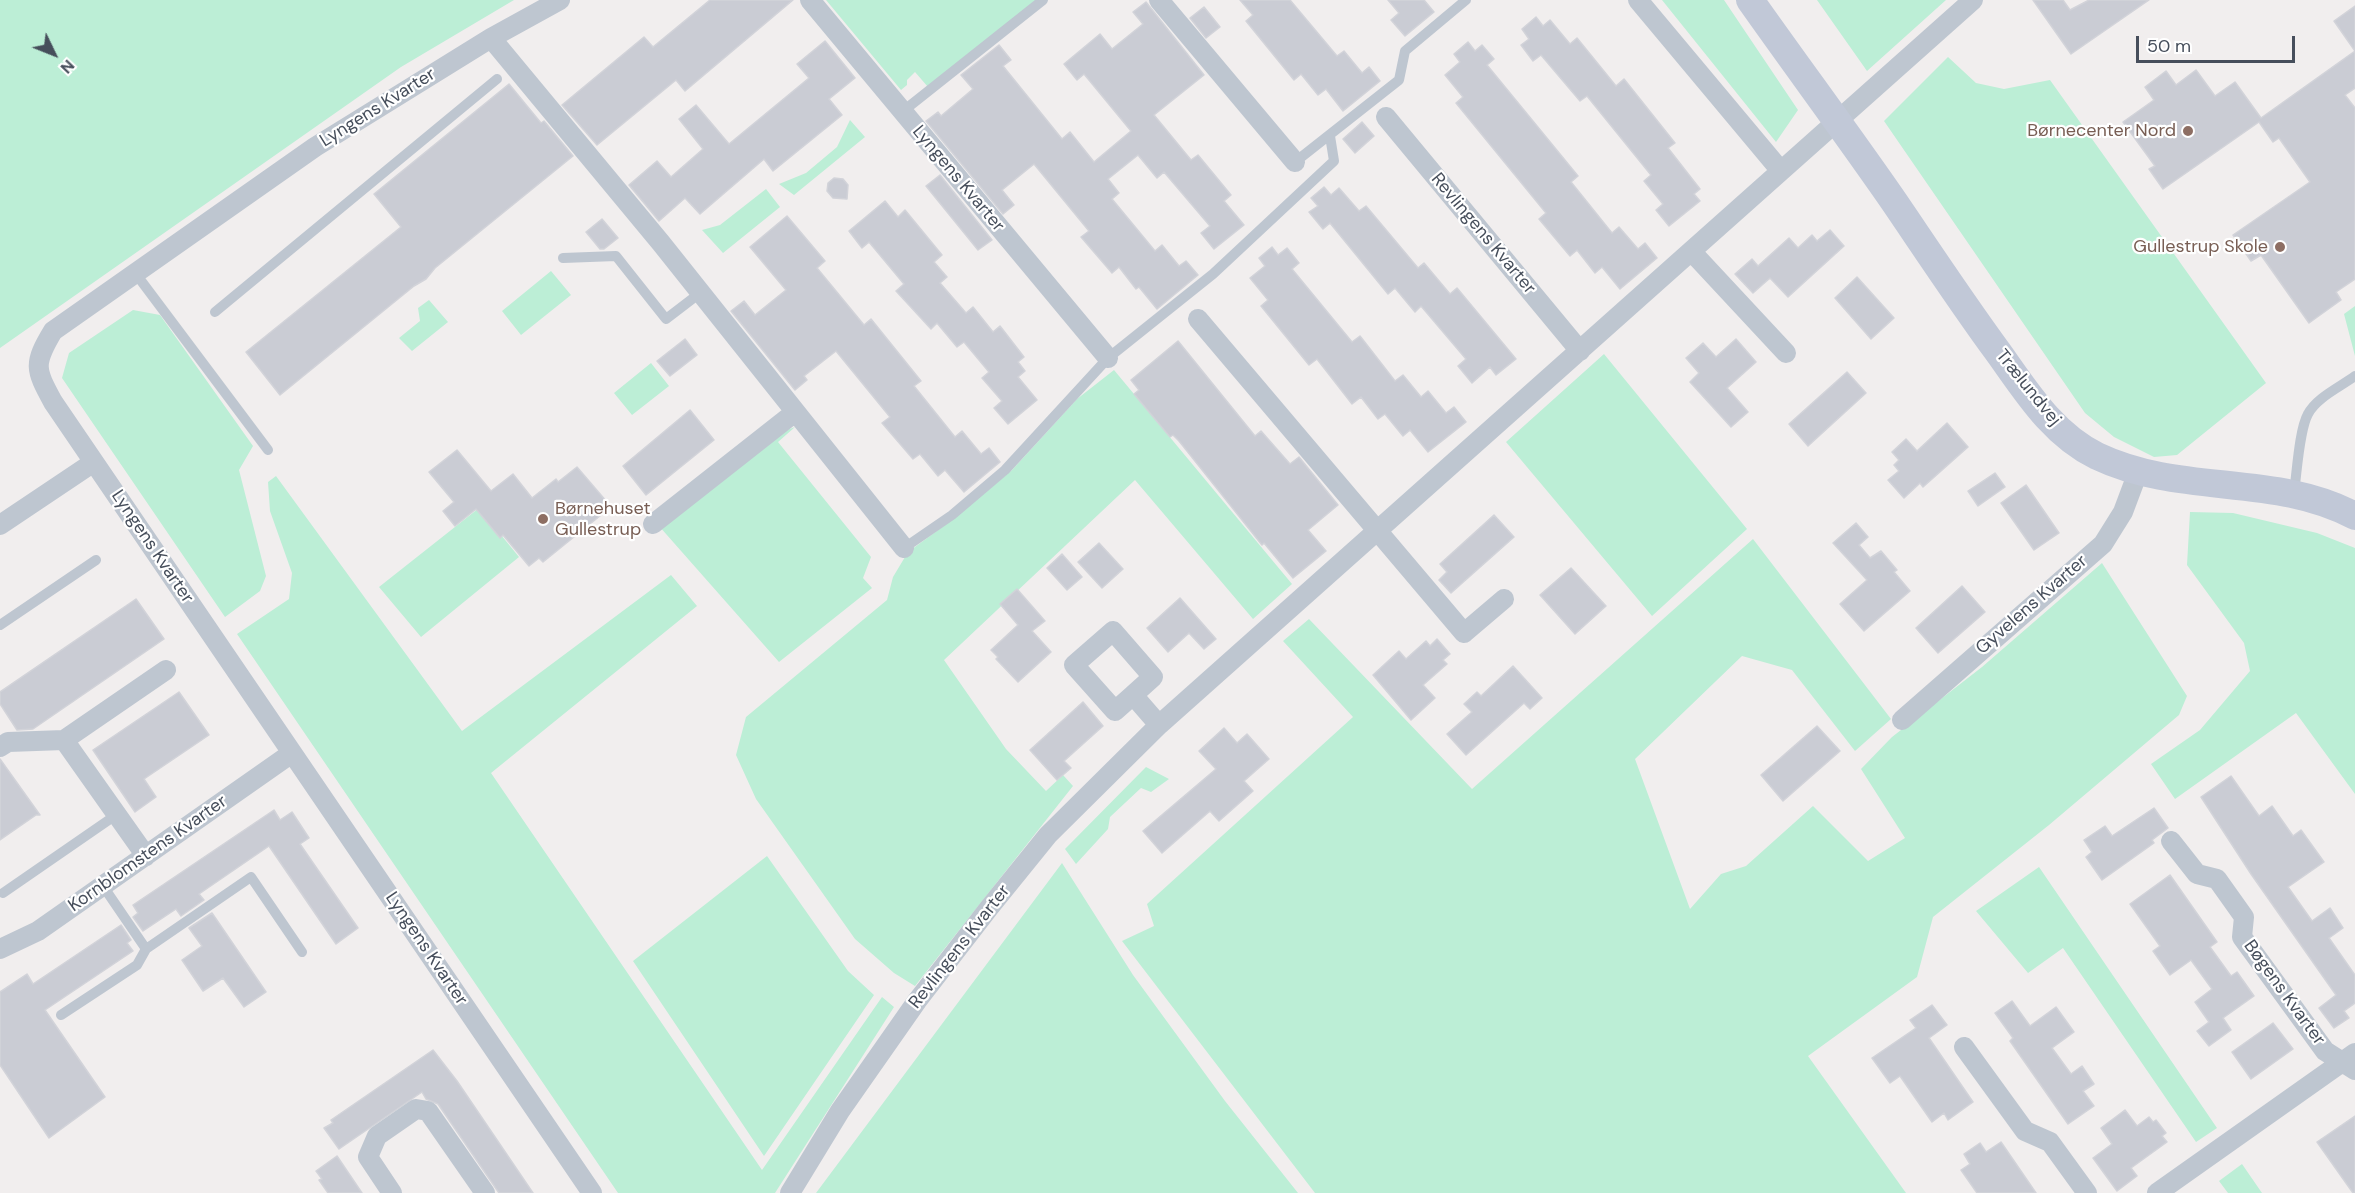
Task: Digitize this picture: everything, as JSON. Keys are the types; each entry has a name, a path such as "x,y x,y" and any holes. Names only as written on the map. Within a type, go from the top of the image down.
{"street":[{"name":"Lyngens Kvarter","path":"560,0 491,38 315,147 53,331 40,353 39,377 52,402 592,1193"},
{"name":"Lyngens Kvarter","path":"810,0 1108,358"},
{"path":"1159,0 1295,162"},
{"path":"1638,0 1781,171"},
{"name":"Trælundvej","path":"1750,0 1981,328 2048,419 2074,442 2094,454 2138,472 2182,481 2294,493 2332,504 2355,516"},
{"name":"Revlingens Kvarter","path":"790,1193 840,1111 916,1001 1048,835 1159,725 1973,0"},
{"path":"491,38 700,293 904,548"},
{"name":"Revlingens Kvarter","path":"1386,117 1580,351"},
{"path":"1691,251 1786,353"},
{"path":"1198,319 1464,633 1504,599"},
{"path":"653,524 794,412"},
{"path":"0,525 94,462"},
{"name":"Gyvelens Kvarter","path":"1902,720 2103,544 2123,512 2138,472"},
{"path":"0,747 8,742 64,740 166,670"},
{"path":"1133,695 1159,725"},
{"path":"64,740 146,856"},
{"name":"Kornblomstens Kvarter","path":"0,949 38,931 292,753"},
{"name":"Bøgens Kvarter","path":"2171,842 2197,874 2217,879 2244,916 2242,937 2325,1051 2351,1062"},
{"path":"1964,1047 2025,1131 2050,1142 2087,1193"},
{"name":"Bøgens Kvarter","path":"2157,1193 2351,1062"},
{"path":"392,1193 368,1157 377,1136 416,1109 428,1111 485,1193"}],"lane":[{"path":"902,112 1042,0"},
{"path":"1295,162 1400,80 1405,51 1466,0"},
{"path":"215,312 497,79"},
{"path":"904,548 952,515 1005,470 1108,358 1214,274 1334,161 1330,136"},
{"path":"562,258 616,256 666,319 700,293"},
{"path":"136,274 268,450"},
{"path":"2294,493 2308,413 2325,397 2355,376"},
{"path":"0,625 96,560"},
{"path":"3,893 116,815"},
{"path":"61,1015 137,965 146,949 251,877 302,952"},
{"path":"103,886 146,949"}],"green space":[{"path":"0,0 514,0 401,67 0,348"},
{"path":"826,0 1036,0 928,87 915,72 901,90"},
{"path":"1662,0 1724,0 1798,110 1776,142"},
{"path":"1817,0 1946,0 1867,71"},
{"path":"1948,57 1976,83 2004,89 2050,80 2266,383 2177,455 2154,457 2114,437 2085,413 1884,121"},
{"path":"850,120 865,137 794,195 779,184 806,173 837,147"},
{"path":"766,189 780,207 723,253 702,230 720,225"},
{"path":"551,271 571,295 521,335 502,311"},
{"path":"429,300 448,322 412,351 399,338 420,321 418,308"},
{"path":"2355,306 2355,356 2344,314"},
{"path":"133,310 160,315 253,446 239,470 266,576 260,591 225,617 62,378 69,353"},
{"path":"1604,354 1747,529 1652,616 1506,442"},
{"path":"651,363 669,386 632,415 614,393"},
{"path":"1114,370 1292,584 1253,619 1135,480 944,660 1006,749 1046,791 1063,775 1073,786 915,986 894,973 855,939 756,799 736,755 746,717 887,600 893,577 908,552 956,517 1012,470 1077,399"},
{"path":"795,427 778,442 871,557 863,578 872,588 779,662 659,526 779,433"},
{"path":"276,476 462,731 671,575 697,606 491,773 762,1170 882,997 894,1007 775,1193 618,1193 237,634 289,599 292,573 270,511 268,482"},
{"path":"479,508 519,557 421,637 379,587"},
{"path":"2190,512 2233,513 2317,533 2355,548 2355,794 2296,713 2175,799 2151,764 2200,730 2250,671 2244,643 2187,565"},
{"path":"1753,539 1891,719 1855,751 1792,670 1742,656 1635,759 1690,909 1721,874 1746,866 1813,806 1868,861 1905,838 1861,769 1892,737 1982,667 2102,563 2187,696 2179,715 2049,825 1933,917 1917,977 1808,1056 1906,1193 1315,1193 1122,941 1154,926 1147,904 1353,717 1283,641 1309,619 1472,789"},
{"path":"1146,767 1169,779 1151,792 1141,788 1110,817 1108,829 1076,864 1065,849"},
{"path":"767,856 848,971 874,995 764,1156 633,961"},
{"path":"1062,863 1133,975 1225,1101 1298,1193 816,1193"},
{"path":"2039,867 2217,1128 2196,1142 2063,948 2028,973 1976,911"},
{"path":"2242,1164 2262,1193 2228,1193 2219,1181"}],"building":[{"path":"710,0 793,0 685,91 676,80 597,145 562,105 644,37 653,47"},
{"path":"1240,0 1290,0 1337,56 1344,51 1362,73 1369,67 1380,81 1343,111 1326,89 1318,95 1301,74 1294,80 1246,21 1253,15"},
{"path":"1388,0 1424,0 1434,12 1405,36 1391,20 1399,13"},
{"path":"2033,0 2063,0 2070,10 2089,0 2149,0 2071,54"},
{"path":"1146,2 1204,75 1154,115 1191,160 1198,155 1231,195 1224,201 1244,225 1214,249 1201,233 1210,226 1164,172 1157,178 1138,155 1108,179 1119,193 1112,199 1155,251 1162,245 1179,266 1186,261 1198,275 1157,309 1139,287 1136,289 1119,267 1112,273 1081,237 1089,231 1034,164 1002,190 1014,205 1003,214 926,121 938,112 941,116 973,89 961,75 999,45 1011,60 1003,66 1062,139 1070,132 1094,162 1131,131 1084,74 1077,80 1064,64 1100,34 1112,49 1143,24 1133,12"},
{"path":"2355,6 2355,51 2334,21"},
{"path":"1204,7 1220,27 1206,38 1190,18"},
{"path":"1536,17 1543,26 1550,20 1570,44 1577,38 1616,86 1624,79 1675,143 1668,148 1700,189 1694,194 1700,201 1669,226 1656,210 1663,204 1644,181 1651,175 1587,96 1580,101 1541,55 1533,61 1521,45 1529,39 1522,29"},
{"path":"825,41 855,78 829,99 842,115 773,171 764,159 700,214 685,198 659,221 629,185 657,161 671,177 703,149 679,119 696,105 729,144 809,78 797,64"},
{"path":"1468,42 1475,51 1482,45 1494,59 1487,65 1578,176 1571,182 1612,233 1619,227 1638,249 1645,243 1657,258 1620,289 1602,267 1595,273 1577,250 1570,256 1539,219 1546,213 1456,103 1463,97 1445,75 1460,62 1454,54"},
{"path":"2355,51 2355,88 2345,95 2355,108 2355,279 2336,292 2341,300 2309,323 2261,255 2251,261 2233,235 2310,182 2279,138 2273,142 2259,122 2163,189 2149,169 2155,166 2123,122 2154,100 2145,87 2166,71 2176,85 2196,70 2215,96 2235,82 2261,118"},
{"path":"509,84 541,123 544,121 573,156 435,268 426,279 414,286 280,395 246,352 401,227 374,194"},
{"path":"1362,122 1374,136 1355,153 1343,139"},
{"path":"940,175 992,240 978,250 926,186"},
{"path":"834,178 843,179 848,185 847,199 833,198 827,191 828,183"},
{"path":"1324,187 1331,195 1339,188 1359,211 1366,206 1418,268 1424,263 1450,294 1457,288 1516,359 1496,375 1490,367 1472,383 1458,366 1466,359 1421,306 1415,312 1395,288 1388,294 1330,223 1323,229 1309,212 1318,206 1311,198"},
{"path":"885,201 898,217 905,210 942,255 934,262 947,277 940,283 966,313 973,307 993,332 1000,326 1024,357 1018,362 1025,371 1018,377 1037,400 1008,424 994,408 1002,401 982,378 989,372 964,342 957,347 937,323 931,329 896,291 904,284 869,242 862,248 849,231"},
{"path":"787,216 825,261 817,268 864,325 871,319 921,381 914,386 955,437 962,431 981,454 989,448 1000,462 964,492 945,470 938,476 920,454 913,459 882,423 890,417 836,351 804,376 807,380 795,390 731,311 744,301 755,315 786,290 750,247"},
{"path":"602,219 618,238 604,249 600,249 586,232"},
{"path":"1830,230 1844,246 1788,297 1770,278 1753,293 1735,274 1752,259 1758,266 1789,238 1798,248 1812,235 1817,241"},
{"path":"1272,247 1278,255 1287,248 1299,263 1292,269 1352,342 1360,336 1395,381 1403,375 1421,397 1428,391 1446,413 1454,407 1466,422 1428,452 1410,430 1403,436 1385,414 1378,419 1361,397 1352,404 1317,359 1309,365 1261,306 1268,300 1250,278 1265,266 1259,258"},
{"path":"1857,277 1894,318 1871,339 1835,298"},
{"path":"685,339 697,355 670,376 657,361"},
{"path":"1736,339 1756,362 1727,388 1748,412 1731,427 1690,382 1699,373 1686,358 1703,343 1716,357"},
{"path":"1178,341 1255,436 1261,431 1290,464 1299,457 1338,505 1308,530 1326,551 1293,578 1264,543 1262,545 1179,441 1173,435 1170,437 1134,394 1139,390 1131,380"},
{"path":"1847,372 1866,393 1808,446 1789,424"},
{"path":"690,410 714,440 646,495 623,466"},
{"path":"1947,423 1968,447 1923,487 1920,483 1904,498 1888,480 1899,471 1894,465 1899,460 1892,452 1906,439 1917,451"},
{"name":"Børnehuset Gullestrup","path":"457,450 491,491 513,474 532,498 556,479 558,482 577,467 607,502 602,506 606,511 543,562 539,558 529,566 503,535 500,538 476,509 455,526 443,511 454,502 429,472"},
{"path":"1995,473 2005,487 1978,506 1968,491"},
{"path":"2026,485 2059,533 2034,550 2001,503"},
{"path":"1494,515 1514,537 1451,593 1439,580 1447,572 1440,564"},
{"path":"1856,523 1868,537 1859,545 1870,558 1881,551 1897,570 1894,572 1910,591 1864,631 1840,604 1867,580 1833,543"},
{"path":"1099,543 1123,569 1102,588 1078,562"},
{"path":"1062,554 1082,577 1067,590 1047,568"},
{"path":"1571,568 1606,606 1575,634 1540,595"},
{"path":"1962,586 1985,612 1938,653 1916,628"},
{"path":"1017,589 1045,621 1032,631 1051,652 1018,682 996,659 998,657 991,650 1018,625 1000,604"},
{"path":"1180,598 1216,639 1204,649 1189,633 1168,652 1147,628"},
{"path":"136,599 164,639 33,729 17,730 0,704 0,692"},
{"path":"1437,639 1450,654 1443,660 1447,664 1423,685 1435,698 1411,720 1373,675 1399,651 1406,659 1426,641 1430,646"},
{"path":"1513,666 1542,698 1530,709 1524,703 1466,755 1447,734 1472,712 1464,704 1477,692 1481,696"},
{"path":"179,692 209,735 144,779 156,797 135,812 93,750"},
{"path":"1083,702 1103,726 1064,761 1071,768 1057,780 1030,750"},
{"path":"1817,726 1840,751 1783,801 1761,775"},
{"path":"1224,728 1237,743 1247,734 1269,759 1244,781 1253,791 1219,821 1210,811 1162,853 1143,831 1216,769 1199,751"},
{"path":"0,759 40,815 36,815 0,840"},
{"path":"2231,776 2259,816 2272,806 2293,836 2301,830 2324,862 2288,887 2312,921 2330,908 2343,928 2329,938 2355,975 2355,1003 2344,1011 2349,1018 2334,1028 2319,1008 2336,995 2251,874 2201,797"},
{"path":"2154,808 2168,828 2152,840 2154,843 2102,880 2086,857 2092,852 2084,840 2105,826 2112,836"},
{"path":"274,810 280,820 292,812 309,838 300,844 358,928 336,944 269,846 199,894 204,900 181,916 176,909 143,931 133,917 138,913 133,905"},
{"path":"2170,875 2217,942 2210,947 2231,976 2237,972 2254,996 2223,1018 2231,1030 2209,1046 2197,1031 2209,1022 2195,1002 2212,989 2191,960 2170,975 2153,951 2160,946 2130,904"},
{"path":"212,913 266,992 244,1007 223,978 203,991 182,960 202,946 189,928"},
{"path":"121,925 131,940 127,943 133,951 45,1010 105,1097 49,1138 0,1065 0,992 27,974 33,984"},
{"path":"2012,1001 2030,1026 2056,1007 2074,1032 2052,1048 2071,1074 2082,1066 2094,1084 2083,1091 2094,1106 2068,1124 2010,1041 2013,1038 1995,1013"},
{"path":"1932,1005 1947,1025 1929,1038 1973,1102 1948,1120 1944,1113 1932,1122 1900,1076 1890,1083 1872,1058 1916,1028 1910,1020"},
{"path":"2273,1023 2293,1049 2251,1079 2232,1052"},
{"path":"433,1050 457,1081 533,1193 499,1193 438,1104 426,1099 422,1092 339,1149 324,1128 333,1123 331,1120"},
{"path":"2125,1110 2137,1126 2149,1117 2153,1122 2156,1120 2166,1133 2162,1136 2167,1142 2131,1168 2137,1176 2117,1191 2093,1158 2112,1144 2101,1128"},
{"path":"2355,1116 2355,1193 2353,1193 2317,1142"},
{"path":"2001,1142 2036,1193 1977,1193 1961,1170 1970,1164 1964,1154 1980,1143 1986,1152"},
{"path":"337,1156 362,1193 328,1193 319,1180 322,1179 316,1171"}],"place":[{"name":"Børnecenter Nord","path":"2188,131"},
{"name":"Gullestrup Skole","path":"2280,247"},
{"name":"Børnehuset Gullestrup","path":"543,519"}]}
